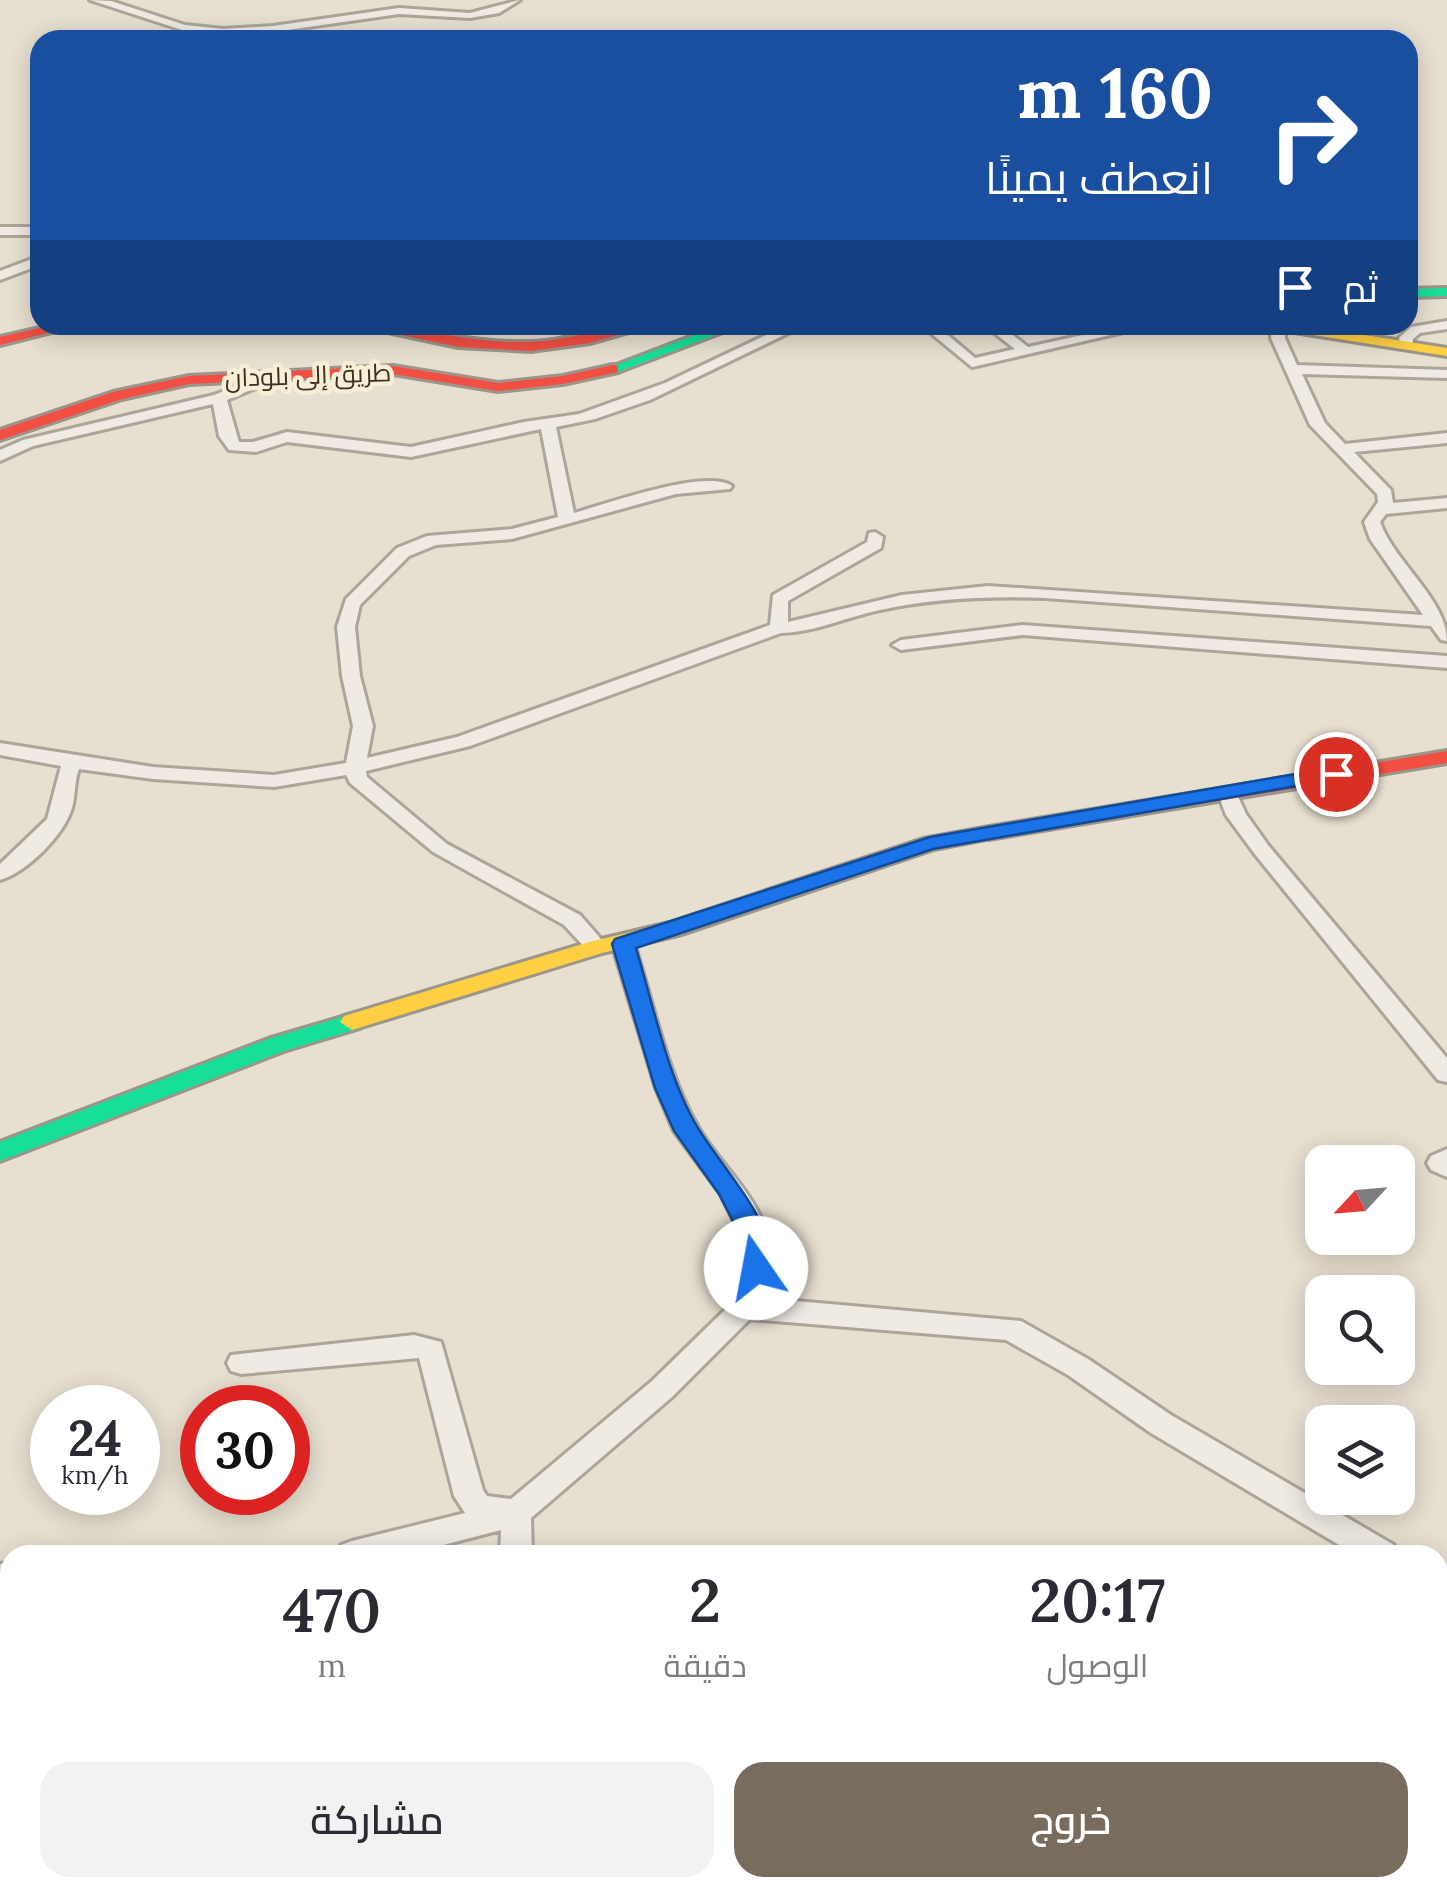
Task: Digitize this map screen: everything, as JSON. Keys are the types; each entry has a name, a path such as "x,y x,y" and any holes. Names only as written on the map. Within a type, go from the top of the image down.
{"main road":[{"path":"1418,293 1447,292"},
{"path":"0,341 30,334"},
{"path":"413,335 519,347 600,335"},
{"name":"طريق إلى بلودان","path":"0,435 86,404 159,385 393,370 498,387 610,370 706,335"},
{"path":"1338,335 1447,352"},
{"path":"0,1152 276,1045 610,946 930,843 1447,756"}],"street":[{"path":"95,0 154,16 172,25 209,30"},
{"path":"395,11 405,0"},
{"path":"256,30 304,27 395,11 481,13 509,7 515,0"},
{"path":"0,231 30,230"},
{"path":"0,276 30,264"},
{"path":"1418,330 1447,325"},
{"path":"219,398 226,436 234,447 256,447 263,440 287,438 408,453 472,442 520,427 548,426 590,416 674,387 778,335"},
{"path":"940,335 972,363 1098,335"},
{"path":"1004,335 1024,350"},
{"path":"1278,335 1318,425 1385,494 1382,509 1372,522 1378,539 1440,622"},
{"path":"1407,346 1410,335"},
{"path":"1295,369 1447,374"},
{"path":"0,456 28,444 219,398 272,376"},
{"path":"548,426 567,520"},
{"path":"1342,448 1447,438"},
{"path":"391,1545 516,1513 662,1390 744,1308 756,1268 754,1237 730,1188 680,1117 610,946 572,920 504,885 420,834 357,780 364,726 346,628 352,603 402,552 433,540 512,534 674,489 724,486"},
{"path":"1382,509 1447,503"},
{"path":"779,628 779,598 875,544 875,537"},
{"path":"0,748 153,773 274,781 463,742 779,628 804,627 902,600 988,592 1045,592 1366,620 1440,622"},
{"path":"901,646 1023,630 1447,662"},
{"path":"0,873 11,869 31,845 53,828 62,808 64,775 74,762"},
{"path":"1228,794 1236,815 1261,849 1447,1074"},
{"path":"1447,1158 1440,1163 1447,1168"},
{"path":"744,1308 1011,1329 1365,1545"},
{"path":"241,1363 414,1346 431,1350 469,1496 479,1508 516,1513"},
{"path":"516,1513 516,1545"}],"traffic: fast":[{"path":"1418,293 1447,292"},
{"path":"613,369 706,335"},
{"path":"0,1152 276,1045 352,1022"}],"traffic: slow":[{"path":"1339,335 1447,352"},
{"path":"352,1022 597,947 674,929 930,843 989,833"}],"traffic: jam":[{"path":"0,341 30,334"},
{"path":"410,335 506,347 555,345 606,335"},
{"path":"0,435 118,395 189,380 393,370 498,387 563,380 613,369"},
{"path":"989,833 1447,757"}],"route":[{"path":"756,1268 754,1237 730,1188 687,1131 668,1088 623,944 930,843 1336,774"}]}
